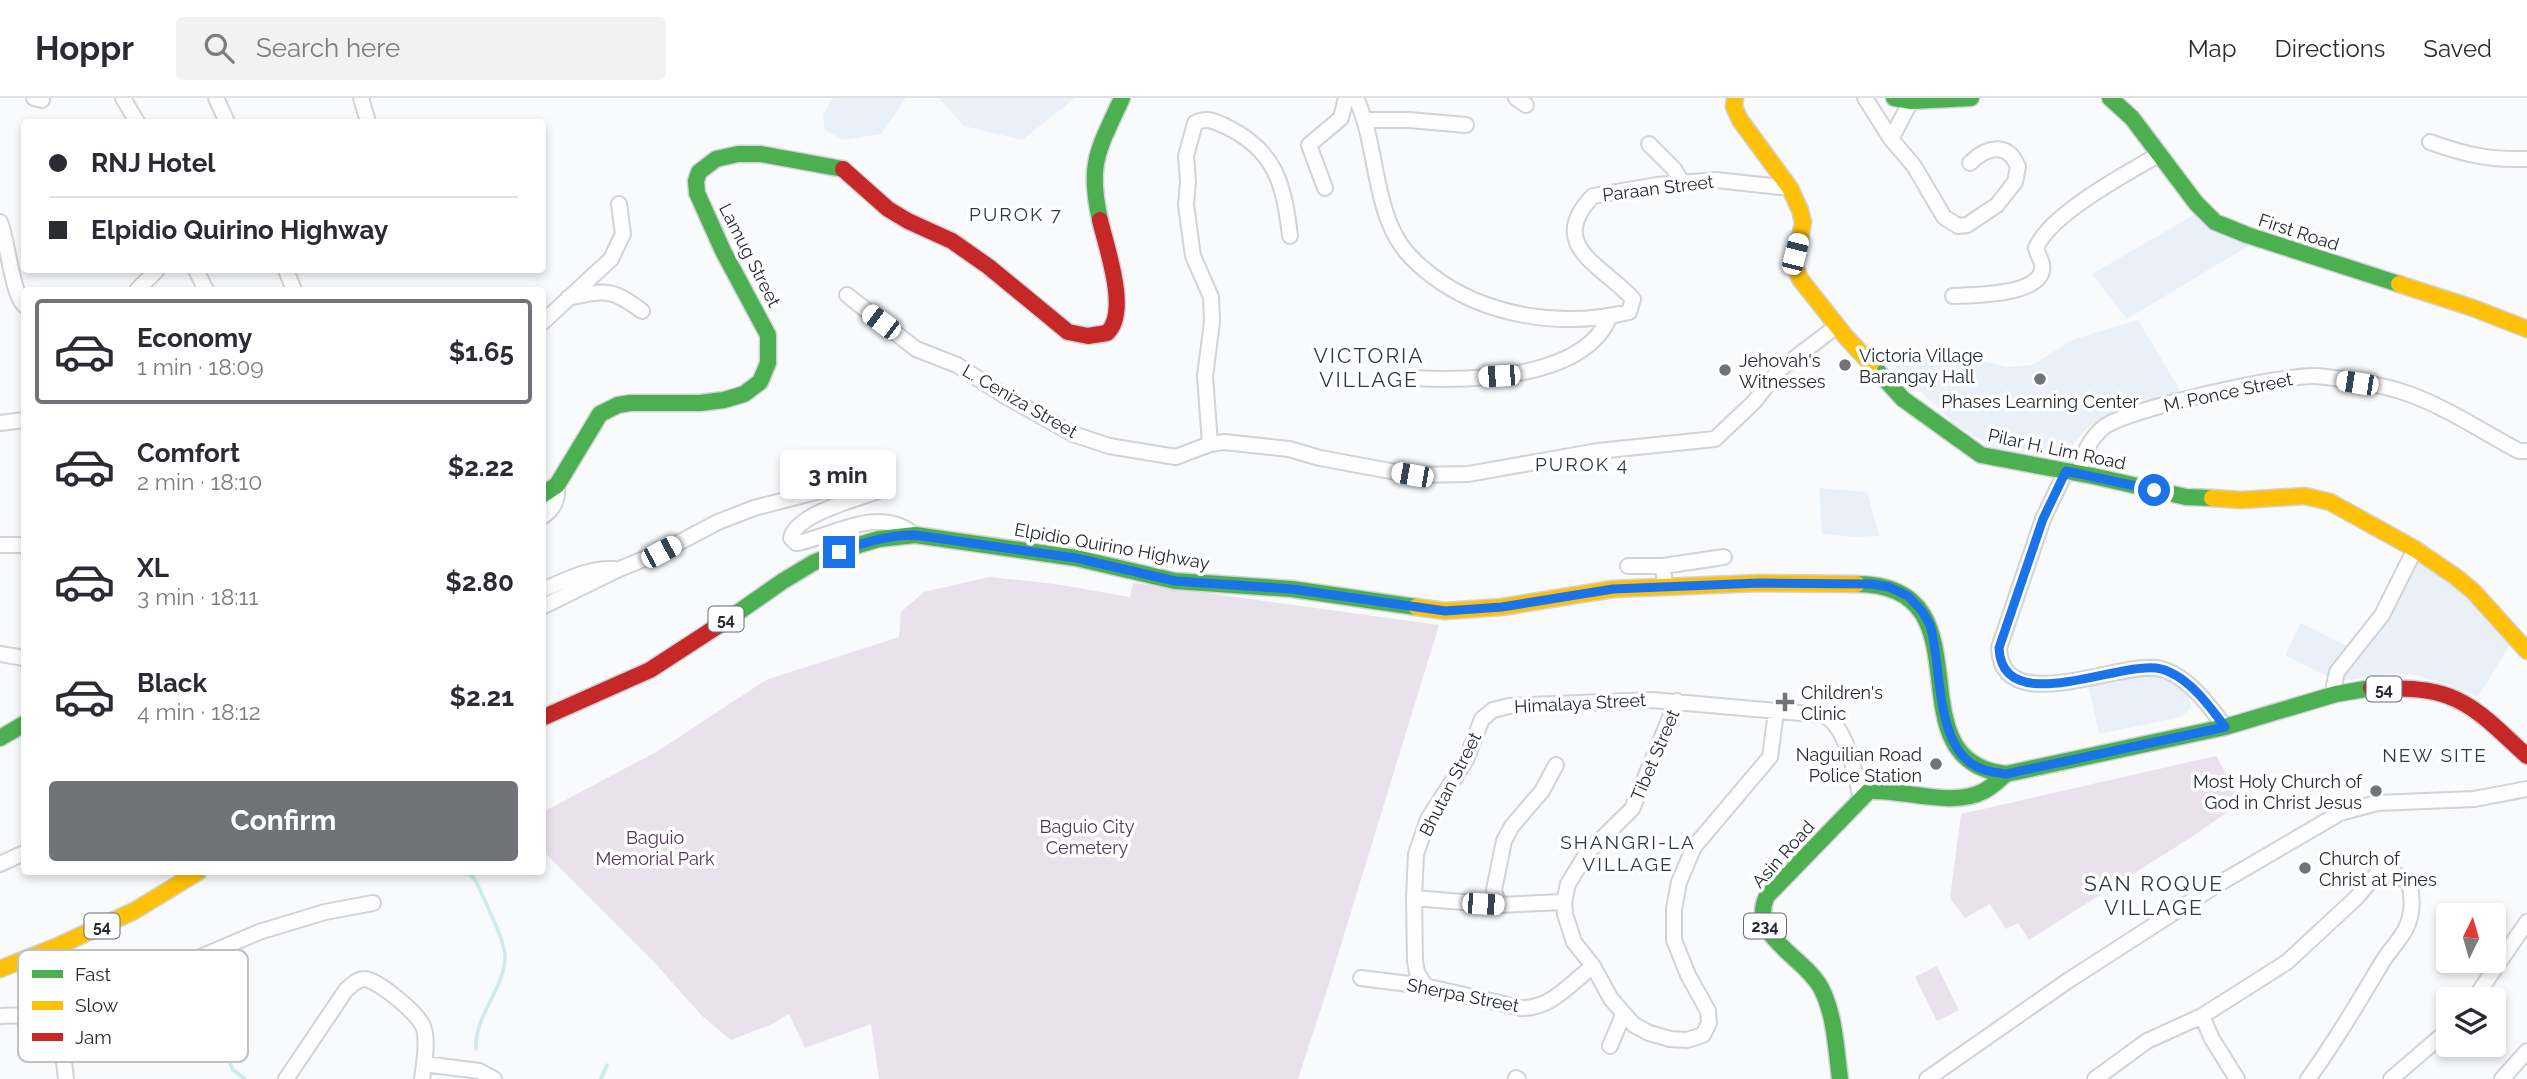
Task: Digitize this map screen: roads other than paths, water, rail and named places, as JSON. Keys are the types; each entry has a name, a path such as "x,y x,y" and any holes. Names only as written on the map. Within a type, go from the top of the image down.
{"main road":[{"name":"Lamug Street","path":"546,492 557,485 600,414 618,405 630,403 707,404 729,400 749,392 761,379 768,362 768,335 723,251 697,193 696,181 699,172 716,159 761,153 846,170 888,209 952,241 989,267 1068,332 1090,336 1108,332 1116,322 1117,311 1100,228 1093,173 1100,148 1122,98"},
{"name":"Pilar H. Lim Road","path":"1735,98 1734,107 1740,120 1790,188 1800,210 1803,222 1795,266 1800,279 1837,326 1903,399 1959,442 1981,455 2186,498 2242,500 2305,496 2330,502 2415,549 2456,577 2473,591 2527,651"},
{"path":"1894,98 1911,101 1971,98"},
{"name":"First Road","path":"2110,98 2132,118 2196,203 2215,222 2247,235 2473,308 2527,329"},
{"name":"Elpidio Quirino Highway","path":"546,716 665,662 751,601 812,564 877,539 915,535 1076,558 1175,581 1292,589 1445,611 1502,607 1613,589 1665,586 1759,583 1872,584 1889,587 1908,596 1922,611 1933,633 1950,737 1966,759 1976,766 2006,774 2225,727 2336,694 2370,688 2414,690 2448,696 2480,714 2527,756"},
{"path":"0,738 21,726"},
{"path":"1861,798 1869,792 1884,789 1932,799 1951,799 1983,792 2006,774"},
{"name":"Asin Road","path":"1840,1079 1831,1021 1821,988 1801,962 1769,932 1762,917 1763,905 1769,892 1861,798"},
{"name":"54","path":"48,950 134,911 193,875"},
{"name":"54","path":"0,969 18,962"}],"street":[{"path":"123,98 136,119"},
{"path":"216,98 226,119"},
{"path":"361,98 367,119"},
{"path":"1325,188 1309,145 1341,118 1346,98"},
{"path":"1356,98 1365,120 1389,222 1407,256 1450,289 1499,311 1532,316 1610,316 1605,328 1586,349 1533,370 1472,378 1412,378"},
{"path":"1865,98 1891,139 1914,166 1944,217 1958,226 1966,225 1997,205 2015,182 2018,167 2010,154 1994,149 1985,151 1970,163"},
{"path":"1891,139 1911,101"},
{"path":"1290,236 1280,180 1264,153 1239,132 1213,120 1203,119 1195,123 1186,156 1186,205 1193,256 1211,297 1212,322 1205,376 1210,444 1224,442 1289,449 1351,464 1433,476 1486,472 1598,451 1704,442 1715,439 1754,402 1779,370 1837,326"},
{"path":"1365,120 1409,120 1466,125"},
{"path":"2430,142 2467,156 2527,159"},
{"path":"1649,144 1674,169 1682,183"},
{"path":"1953,296 1993,295 2012,291 2036,280 2040,276 2042,265 2036,248 2040,238 2053,224 2122,176 2160,155"},
{"name":"Paraan Street","path":"1610,316 1629,312 1633,299 1581,250 1573,226 1576,216 1593,196 1716,180 1790,188"},
{"path":"546,319 611,259 623,234 619,204"},
{"path":"0,222 8,244 6,271 21,303"},
{"path":"140,287 154,273"},
{"path":"567,298 607,291 623,297 642,311"},
{"name":"L. Ceniza Street","path":"847,295 916,349 957,365 1005,396 1073,433 1109,446 1164,457 1176,457 1210,444"},
{"name":"M. Ponce Street","path":"2225,727 2209,706 2182,681 2173,674 2156,668 2137,668 2036,685 2018,681 2000,661 1999,648 2043,519 2095,436 2118,419 2178,401 2282,379 2314,376 2399,390 2430,403 2523,451 2527,467"},
{"path":"0,423 21,420"},
{"path":"546,605 661,552 718,522 754,508 815,490 879,476 885,479 886,488 839,503 795,528 791,538 796,543 802,542 878,521 901,525 915,535"},
{"path":"546,514 558,500 557,485"},
{"path":"0,545 21,545"},
{"path":"2336,694 2334,685 2337,672 2382,615 2415,549"},
{"path":"1628,566 1663,566 1724,557"},
{"path":"1663,566 1665,586"},
{"path":"546,588 578,574 599,569 617,570"},
{"path":"0,654 21,658"},
{"name":"Himalaya Street","path":"1493,709 1653,699 1823,715 1833,721 1847,747 1861,798"},
{"name":"Tibet Street","path":"1564,902 1568,884 1583,859 1632,809 1677,701"},
{"name":"Bhutan Street","path":"1425,986 1416,967 1416,854 1428,819 1466,760 1482,719 1493,709"},
{"path":"1414,898 1498,905 1564,902 1565,915 1574,943 1593,965 1623,1015 1649,1033 1670,1039 1687,1040 1703,1035 1709,1023 1708,1011 1688,975 1674,940 1674,909 1679,882 1694,846 1770,757 1776,712"},
{"path":"1498,905 1494,890 1504,841 1512,826 1542,791 1556,765"},
{"path":"1927,1079 2069,980 2170,915 2340,813 2377,803 2474,800 2527,789"},
{"path":"0,864 21,854"},
{"path":"2095,1079 2147,1041 2166,1030 2202,1016 2287,962 2356,898 2381,869 2396,873 2409,883 2412,895 2412,912 2406,929 2387,954 2328,1052 2308,1079"},
{"path":"217,950 259,932 325,912 373,903"},
{"path":"2482,987 2527,922"},
{"name":"Sherpa Street","path":"1361,978 1425,986 1521,1008 1535,1008 1546,1004 1593,965"},
{"path":"286,1079 346,990 356,981 364,979 374,982 421,1021 425,1031 423,1072 479,1071 494,1079"},
{"path":"1610,1046 1623,1015"},
{"path":"0,1016 18,1017"},
{"path":"2202,1016 2237,1079"},
{"path":"2391,1079 2436,1040"},
{"path":"2502,1079 2527,1051"}],"waterway":[{"path":"471,875 494,920 505,957 500,981 480,1025 476,1049"},
{"path":"229,1062 233,1070 245,1079"},
{"path":"601,1079 607,1065"}],"place":[{"name":"Victoria Village Barangay Hall","path":"1845,365"},
{"name":"Jehovah's Witnesses","path":"1725,370"},
{"name":"Phases Learning Center","path":"2040,379"},
{"name":"Children's Clinic","path":"1785,702"},
{"name":"Naguilian Road Police Station","path":"1936,764"},
{"name":"Most Holy Church of God in Christ Jesus","path":"2376,791"},
{"name":"Church of Christ at Pines","path":"2305,868"}],"district":[{"name":"PUROK 7","path":"1016,214"},
{"name":"VICTORIA VILLAGE","path":"1369,367"},
{"name":"PUROK 4","path":"1582,464"},
{"name":"NEW SITE","path":"2435,755"},
{"name":"SHANGRI-LA VILLAGE","path":"1628,853"},
{"name":"SAN ROQUE VILLAGE","path":"2154,895"}],"park label":[{"name":"Baguio City Cemetery","path":"1087,836"},
{"name":"Baguio Memorial Park","path":"655,847"}]}
